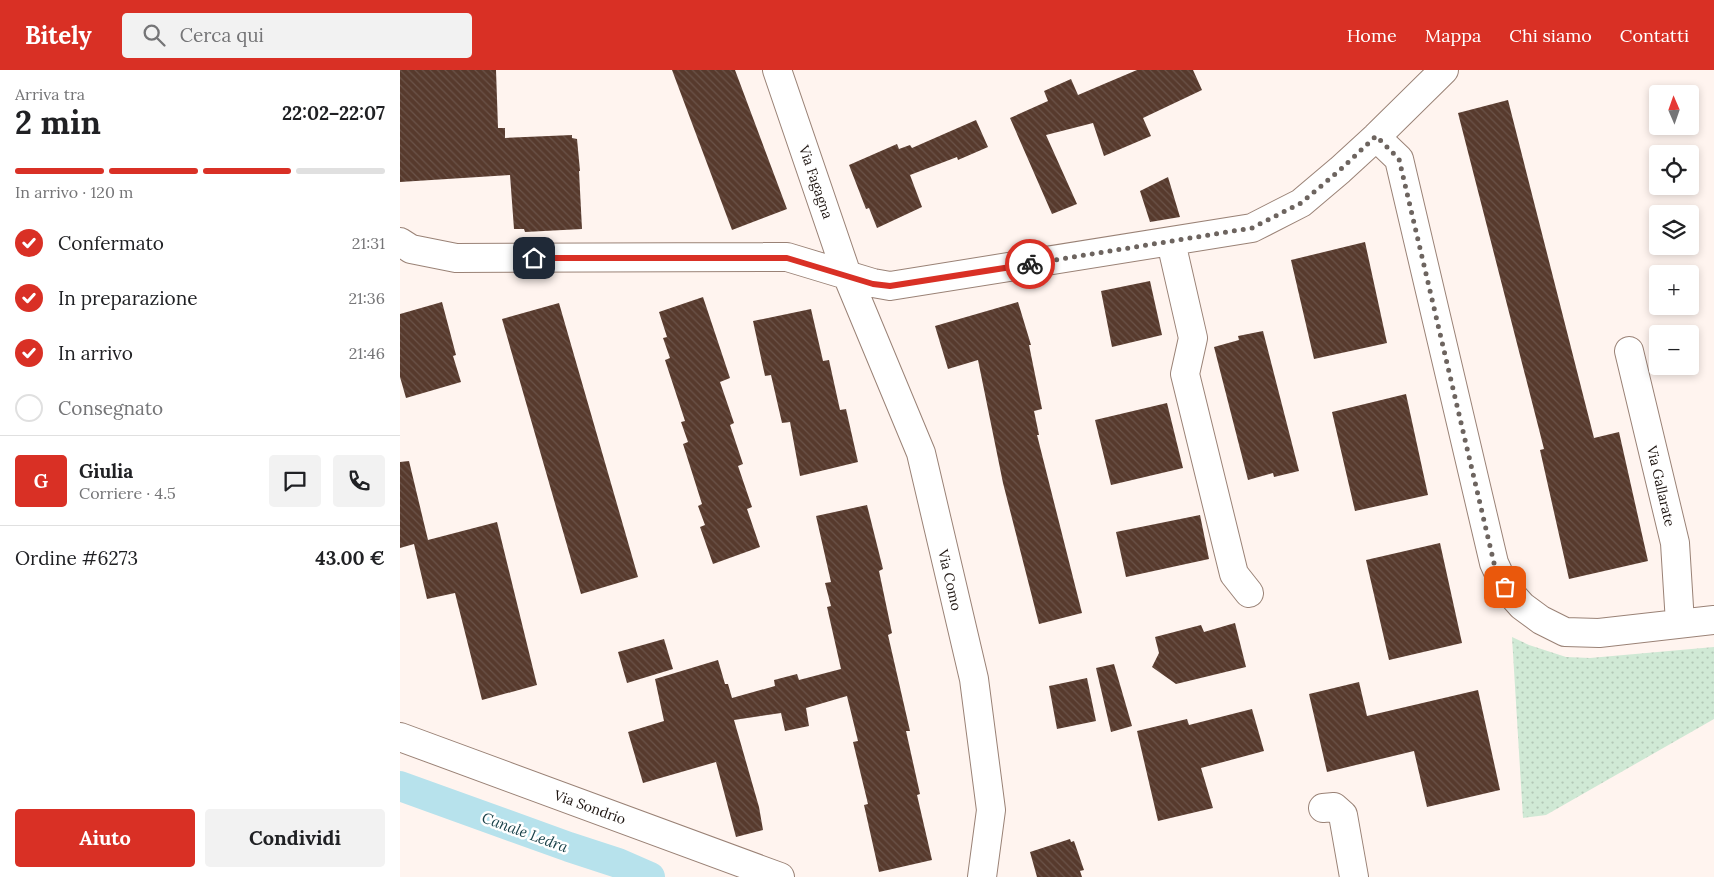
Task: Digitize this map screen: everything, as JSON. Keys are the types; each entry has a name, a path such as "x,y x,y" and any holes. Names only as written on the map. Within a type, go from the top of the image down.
{"street":[{"name":"Via Fagagna","path":"777,70 852,284"},
{"path":"400,242 411,249 456,258 787,258 852,284 890,286 1171,242 1252,228 1301,203 1340,170 1444,70"},
{"path":"1376,136 1399,159 1494,563 1505,587 1528,611 1565,632 1599,633 1714,620"},
{"path":"1171,242 1194,338 1185,374 1234,574 1250,594"},
{"name":"Via Como","path":"852,284 921,453 974,679 991,810 982,877"},
{"name":"Via Gallarate","path":"1629,351 1675,543 1680,623"},
{"name":"Via Sondrio","path":"400,737 780,877"},
{"path":"1323,808 1334,807 1343,815 1354,877"}],"green space":[{"path":"1512,637 1529,645 1566,657 1590,658 1714,647 1714,719 1546,815 1523,818"}],"building":[{"path":"400,70 496,70 498,128 505,128 505,138 572,135 572,138 577,139 582,229 525,232 524,229 514,229 510,175 400,182"},
{"path":"672,70 735,70 787,209 732,230"},
{"path":"1137,70 1193,70 1202,90 1143,118 1151,136 1104,156 1093,123 1046,135 1077,204 1052,214 1010,118 1048,101 1044,91 1071,79 1078,95"},
{"path":"1508,100 1594,438 1619,432 1648,561 1569,579 1540,450 1544,449 1458,113"},
{"path":"976,120 988,147 958,160 957,157 910,175 922,207 877,228 869,208 866,209 849,165 897,144 899,149 910,145 912,148"},
{"path":"1168,177 1180,217 1150,222 1140,191"},
{"path":"1365,242 1387,343 1314,359 1291,260"},
{"path":"1150,281 1162,335 1112,347 1101,291"},
{"path":"703,297 730,378 720,382 734,423 730,425 743,464 738,466 752,507 747,509 760,547 713,564 700,527 705,525 698,506 702,504 683,444 688,442 681,422 685,421 665,360 670,358 663,338 667,337 659,312"},
{"path":"442,302 456,355 453,356 461,382 406,398 400,377 400,314"},
{"path":"1018,302 1031,345 1029,345 1042,409 1034,411 1039,435 1037,435 1082,613 1039,624 1003,483 978,360 948,369 935,326"},
{"path":"559,303 638,577 581,594 502,319"},
{"path":"811,309 823,361 829,360 840,410 846,409 858,462 800,476 790,422 782,423 771,375 765,376 753,321"},
{"path":"1263,331 1299,471 1274,477 1273,473 1248,480 1214,347 1239,340 1238,336"},
{"path":"1406,394 1428,495 1355,511 1332,412"},
{"path":"1167,403 1183,468 1111,485 1095,420"},
{"path":"409,461 428,540 497,522 537,685 482,700 455,593 427,599 414,544 400,548 400,462"},
{"path":"867,505 883,569 879,571 892,633 888,635 910,731 906,731 920,794 917,795 932,860 879,872 864,805 868,804 853,742 858,741 847,696 806,708 809,726 785,731 781,713 734,720 759,807 763,830 736,837 716,762 643,783 628,732 664,721 655,679 718,660 725,684 728,684 732,698 775,686 774,680 797,674 799,680 841,669 827,607 831,606 825,583 831,582 816,516"},
{"path":"1200,515 1209,559 1126,577 1116,532"},
{"path":"1440,543 1462,643 1389,660 1366,560"},
{"path":"1235,623 1246,667 1176,684 1152,667 1159,653 1155,637 1201,625 1204,632"},
{"path":"664,639 673,669 627,683 618,652"},
{"path":"1114,664 1132,726 1111,732 1096,668"},
{"path":"1087,678 1096,721 1057,729 1049,686"},
{"path":"1359,682 1367,716 1478,690 1500,790 1427,807 1414,751 1327,772 1309,694"},
{"path":"1252,709 1264,751 1201,768 1213,808 1158,821 1137,731 1187,719 1189,725"},
{"path":"1070,839 1071,842 1074,841 1084,870 1080,871 1082,877 1037,877 1030,852"}],"waterway":[{"name":"Canale Ledra","path":"400,786 618,863 650,877"}],"way so far":[{"path":"1030,264 1252,228 1301,203 1376,136 1399,159 1494,563 1505,587"}],"route":[{"path":"534,258 787,258 847,274 873,284 890,286 1030,264"}]}
